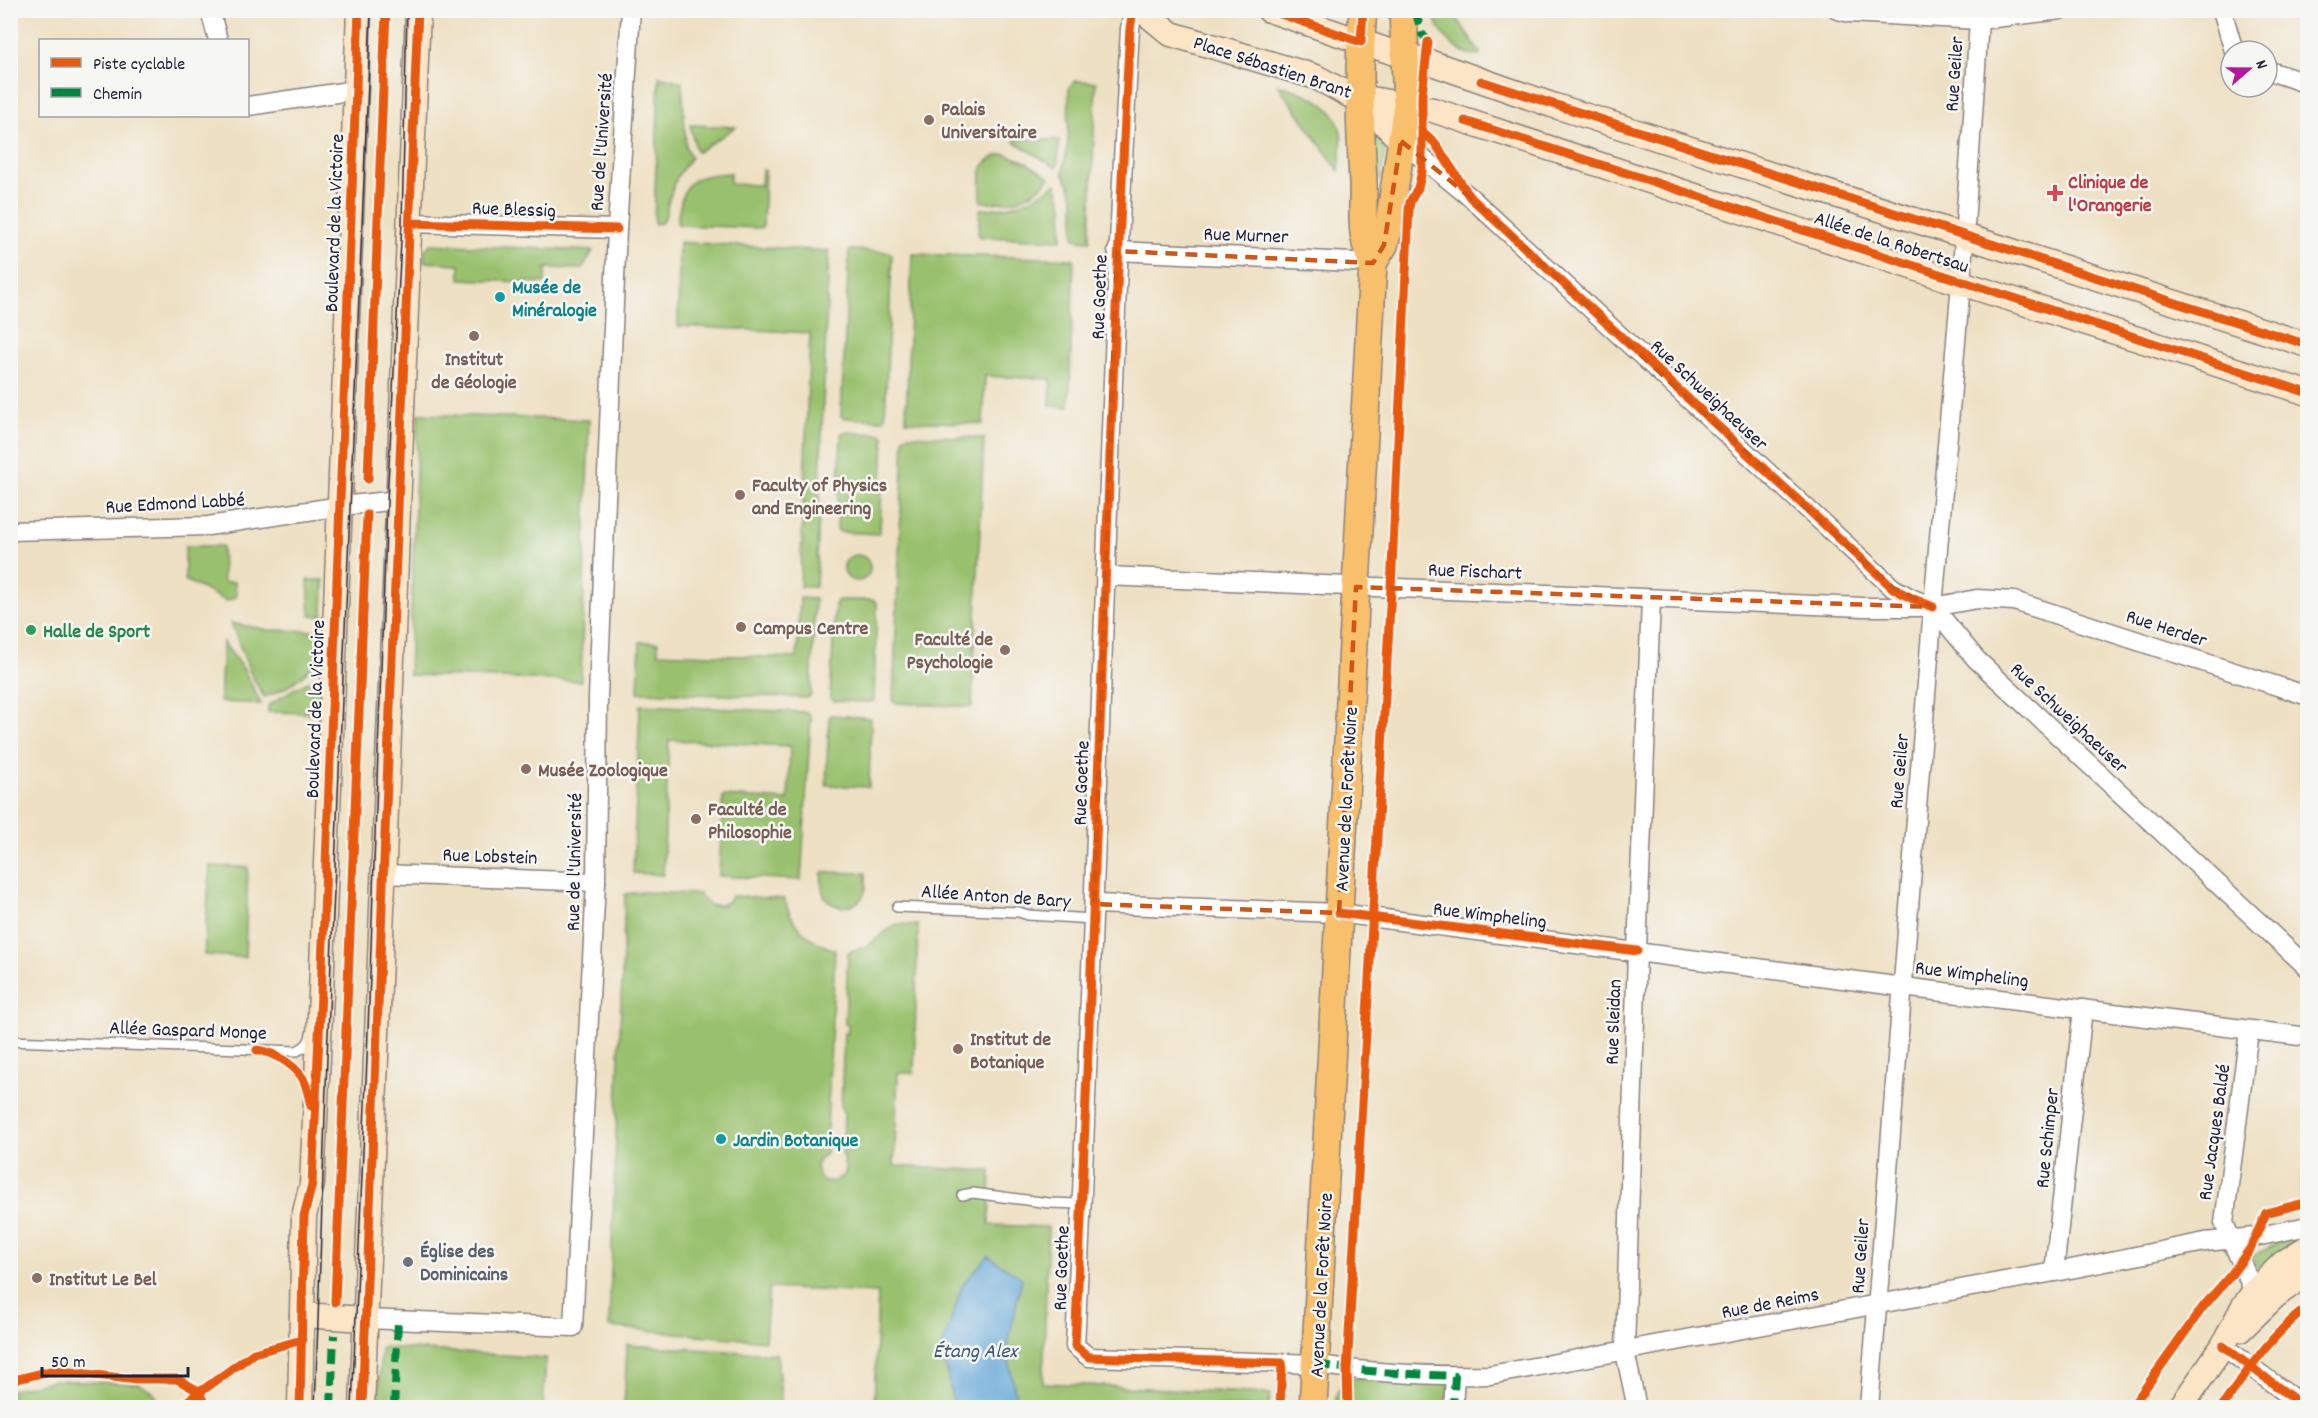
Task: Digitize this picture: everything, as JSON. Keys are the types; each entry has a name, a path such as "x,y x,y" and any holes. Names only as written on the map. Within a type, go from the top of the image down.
{"main road":[{"name":"Place Sébastien Brant","path":"1359,97 1363,10"},
{"path":"1403,10 1407,105"},
{"name":"Avenue de la Forêt Noire","path":"1313,1407 1373,263 1362,231 1363,187 1359,97"},
{"name":"Avenue de la Forêt Noire","path":"1373,263 1386,238 1407,105"}],"street":[{"path":"210,10 218,39"},
{"name":"Boulevard de la Victoire","path":"300,1407 304,1216 312,1184 321,993 359,10"},
{"path":"362,1407 418,10"},
{"name":"Rue de l'Université","path":"365,1319 573,1327 596,882 598,697 617,229 631,10"},
{"name":"Rue Goethe","path":"1133,10 1117,251 1075,1346 1089,1357 1316,1364"},
{"name":"Place Sébastien Brant","path":"1142,10 1170,34 1316,77 1349,95 1359,97"},
{"path":"1269,10 1361,42"},
{"path":"1838,10 1850,13 1979,20 2060,10"},
{"path":"2222,10 2230,39"},
{"name":"Rue Geiler","path":"1869,1407 1961,283 1979,20"},
{"name":"Allée de la Robertsau","path":"1361,42 2307,345"},
{"path":"2279,74 2307,84"},
{"path":"249,106 356,90"},
{"path":"1359,97 1401,141"},
{"name":"Allée de la Robertsau","path":"1359,97 1433,110 1961,283 2307,393"},
{"name":"Rue Schweighaeuser","path":"1401,141 1470,197 1893,588 1933,607 1976,659 2307,968"},
{"name":"Rue Blessig","path":"410,223 617,229"},
{"name":"Rue Murner","path":"1117,251 1373,263"},
{"name":"Rue Edmond Labbé","path":"10,531 208,526 341,506 399,500"},
{"name":"Rue Fischart","path":"1105,576 1651,600 1933,607"},
{"name":"Rue Herder","path":"1933,607 1977,599 2014,601 2307,696"},
{"name":"Rue Sleidan","path":"1637,1407 1625,1352 1636,951 1651,600"},
{"name":"Rue Lobstein","path":"382,874 596,882"},
{"name":"Rue Wimpheling","path":"1093,911 1339,913 2307,1037"},
{"name":"Rue Schimper","path":"2054,1272 2083,1009"},
{"name":"Rue Jacques Baldé","path":"2249,1031 2224,1223 2254,1292"},
{"name":"Rue de Reims","path":"1316,1364 1347,1370 1386,1373 1490,1375 1625,1352 2229,1238 2255,1237 2307,1226"},
{"path":"2180,1407 2223,1346 2243,1307 2254,1292 2283,1263 2307,1247"},
{"path":"2223,1346 2275,1296 2307,1272"},
{"path":"302,1315 365,1319"},
{"path":"2223,1346 2306,1407"},
{"path":"1453,1407 1455,1376"}],"lane":[{"name":"Allée Anton de Bary","path":"897,907 1019,912 1028,915 1093,911"},
{"path":"317,1078 309,1063 310,1040 313,1002 321,993"},
{"name":"Allée Gaspard Monge","path":"10,1041 297,1051 310,1040"},
{"path":"962,1196 974,1193 1049,1203 1081,1204"}],"highlighted area":[{"path":"1401,141 1470,197 1893,588 1933,607 1356,587 1339,913 1094,904 1117,251 1373,263 1384,245"}],"green space":[{"path":"1432,11 1452,11 1480,52 1479,55 1470,55 1455,47 1438,27"},
{"path":"659,76 682,82 686,147 691,157 677,177 665,218 661,223 654,224"},
{"path":"1076,81 1096,82 1090,241 1077,240 1074,237 1074,200 1063,173 1068,141 1069,87"},
{"path":"1278,85 1318,100 1333,114 1342,138 1339,171"},
{"path":"690,125 736,127 698,152"},
{"path":"1372,130 1386,141 1381,180 1374,179"},
{"path":"1014,139 1059,140 1058,165 1055,167 1015,142"},
{"path":"1005,154 1026,162 1050,178 1034,192 1019,199 981,202 981,177 984,165 995,156"},
{"path":"762,170 765,170 763,226 760,228 679,225 677,222 682,197 690,183 696,179 730,173 730,184 761,185"},
{"path":"1056,184 1063,205 1062,240 981,237 978,234 980,209 1011,206"},
{"path":"679,242 829,251 816,587 800,587 810,333 678,326"},
{"path":"431,244 593,251 582,269 546,268 545,283 460,279 460,264 424,262 424,250"},
{"path":"851,250 889,252 892,255 885,417 883,420 841,416 849,252"},
{"path":"912,254 1074,259 1069,407 1050,406 1051,379 985,376 983,424 906,421"},
{"path":"418,414 589,420 581,681 409,675"},
{"path":"843,432 882,434 884,437 880,531 878,534 839,532 837,529 841,435"},
{"path":"907,435 984,438 972,707 895,703 893,701 904,438"},
{"path":"185,546 222,546 223,582 235,582 236,597 226,601 185,580"},
{"path":"857,555 867,558 870,568 867,578 857,581 847,578 844,568 847,558"},
{"path":"308,580 324,580 323,616 310,616"},
{"path":"800,598 815,599 811,695 807,698 638,692 640,642 658,642 658,653 797,658"},
{"path":"838,600 874,600 877,604 874,700 871,702 834,701 830,698 835,605"},
{"path":"231,623 268,630 321,631 320,657 295,682 264,697 250,672"},
{"path":"223,642 244,670 261,704 220,702"},
{"path":"310,681 319,687 318,710 312,713 268,712 268,706"},
{"path":"640,705 807,712 811,718 801,880 719,876 723,796 788,800 790,746 669,740 663,875 633,873"},
{"path":"831,715 871,718 869,787 826,785"},
{"path":"210,866 248,867 245,957 204,955"},
{"path":"822,872 866,873 866,890 862,898 845,907 833,904 824,895"},
{"name":"Jardin Botanique","path":"641,892 699,894 709,905 725,904 732,896 784,899 787,909 803,931 817,942 835,950 826,1154 820,1159 816,1168 820,1178 828,1181 838,1179 846,1171 842,1155 844,1114 841,1107 844,1033 848,1033 848,1025 845,1024 848,952 867,946 896,924 918,925 914,1073 898,1073 894,1166 991,1171 989,1225 1048,1227 1043,1383 1270,1394 1269,1407 874,1407 878,1293 769,1288 765,1341 609,1327 625,894"},
{"path":"2302,1230 2307,1239 2260,1272 2251,1257"},
{"path":"627,1345 777,1354 782,1407 624,1407"},
{"path":"381,1347 546,1358 543,1407 378,1407"},
{"path":"1351,1378 1461,1382 1459,1407 1335,1408 1338,1390"},
{"path":"55,1380 140,1384 156,1395 152,1407 11,1407 11,1390"},
{"path":"802,1405 874,1407 802,1407"}],"water":[{"name":"Étang Alex","path":"988,1256 1022,1278 1007,1349 1016,1398 1029,1407 954,1407 942,1348 962,1286"}],"tram line":[{"path":"315,1408 327,1058 371,10"},
{"path":"352,1408 387,501 402,223 407,10"}],"marked path":[{"path":"1415,10 1422,34 1431,44"},
{"path":"394,1408 398,1320"},
{"path":"331,1408 334,1335"},
{"path":"1316,1364 1368,1371 1455,1376 1453,1408"}],"cycle path":[{"path":"300,1408 304,1216 312,1184 321,993 359,10"},
{"path":"368,479 386,10"},
{"path":"362,1408 418,10"},
{"path":"1133,10 1121,194 1075,1346 1089,1357 1282,1363 1280,1408"},
{"path":"1269,10 1361,42 1363,10"},
{"path":"1348,1408 1347,1370 1391,589 1409,210 1422,171 1422,95 1428,42"},
{"path":"1481,81 2308,345"},
{"path":"1465,121 2308,393"},
{"path":"1423,132 1435,143 1470,197 1893,588 1933,607"},
{"path":"410,223 617,229"},
{"path":"335,1302 367,515"},
{"path":"1339,913 1637,951"},
{"path":"257,1050 282,1059 298,1072 305,1084 311,1106"},
{"path":"2131,1408 2203,1307 2250,1249 2266,1213 2308,1202"},
{"path":"2221,1408 2271,1341 2308,1307"},
{"path":"178,1408 254,1353 302,1340"},
{"path":"2223,1346 2306,1408"},
{"path":"10,1381 54,1370 129,1379 177,1379 198,1391 207,1408"}],"place":[{"name":"Palais Universitaire","path":"929,120"},
{"name":"Clinique de l'Orangerie","path":"2055,193"},
{"name":"Musée de Minéralogie","path":"500,297"},
{"name":"Institut de Géologie","path":"474,336"},
{"name":"Faculty of Physics and Engineering","path":"740,495"},
{"name":"Campus Centre","path":"741,627"},
{"name":"Halle de Sport","path":"31,630"},
{"name":"Faculté de Psychologie","path":"1005,650"},
{"name":"Musée Zoologique","path":"526,769"},
{"name":"Faculté de Philosophie","path":"696,819"},
{"name":"Institut de Botanique","path":"958,1049"},
{"name":"Jardin Botanique","path":"721,1139"},
{"name":"Église des Dominicains","path":"408,1262"},
{"name":"Institut Le Bel","path":"37,1278"}]}
